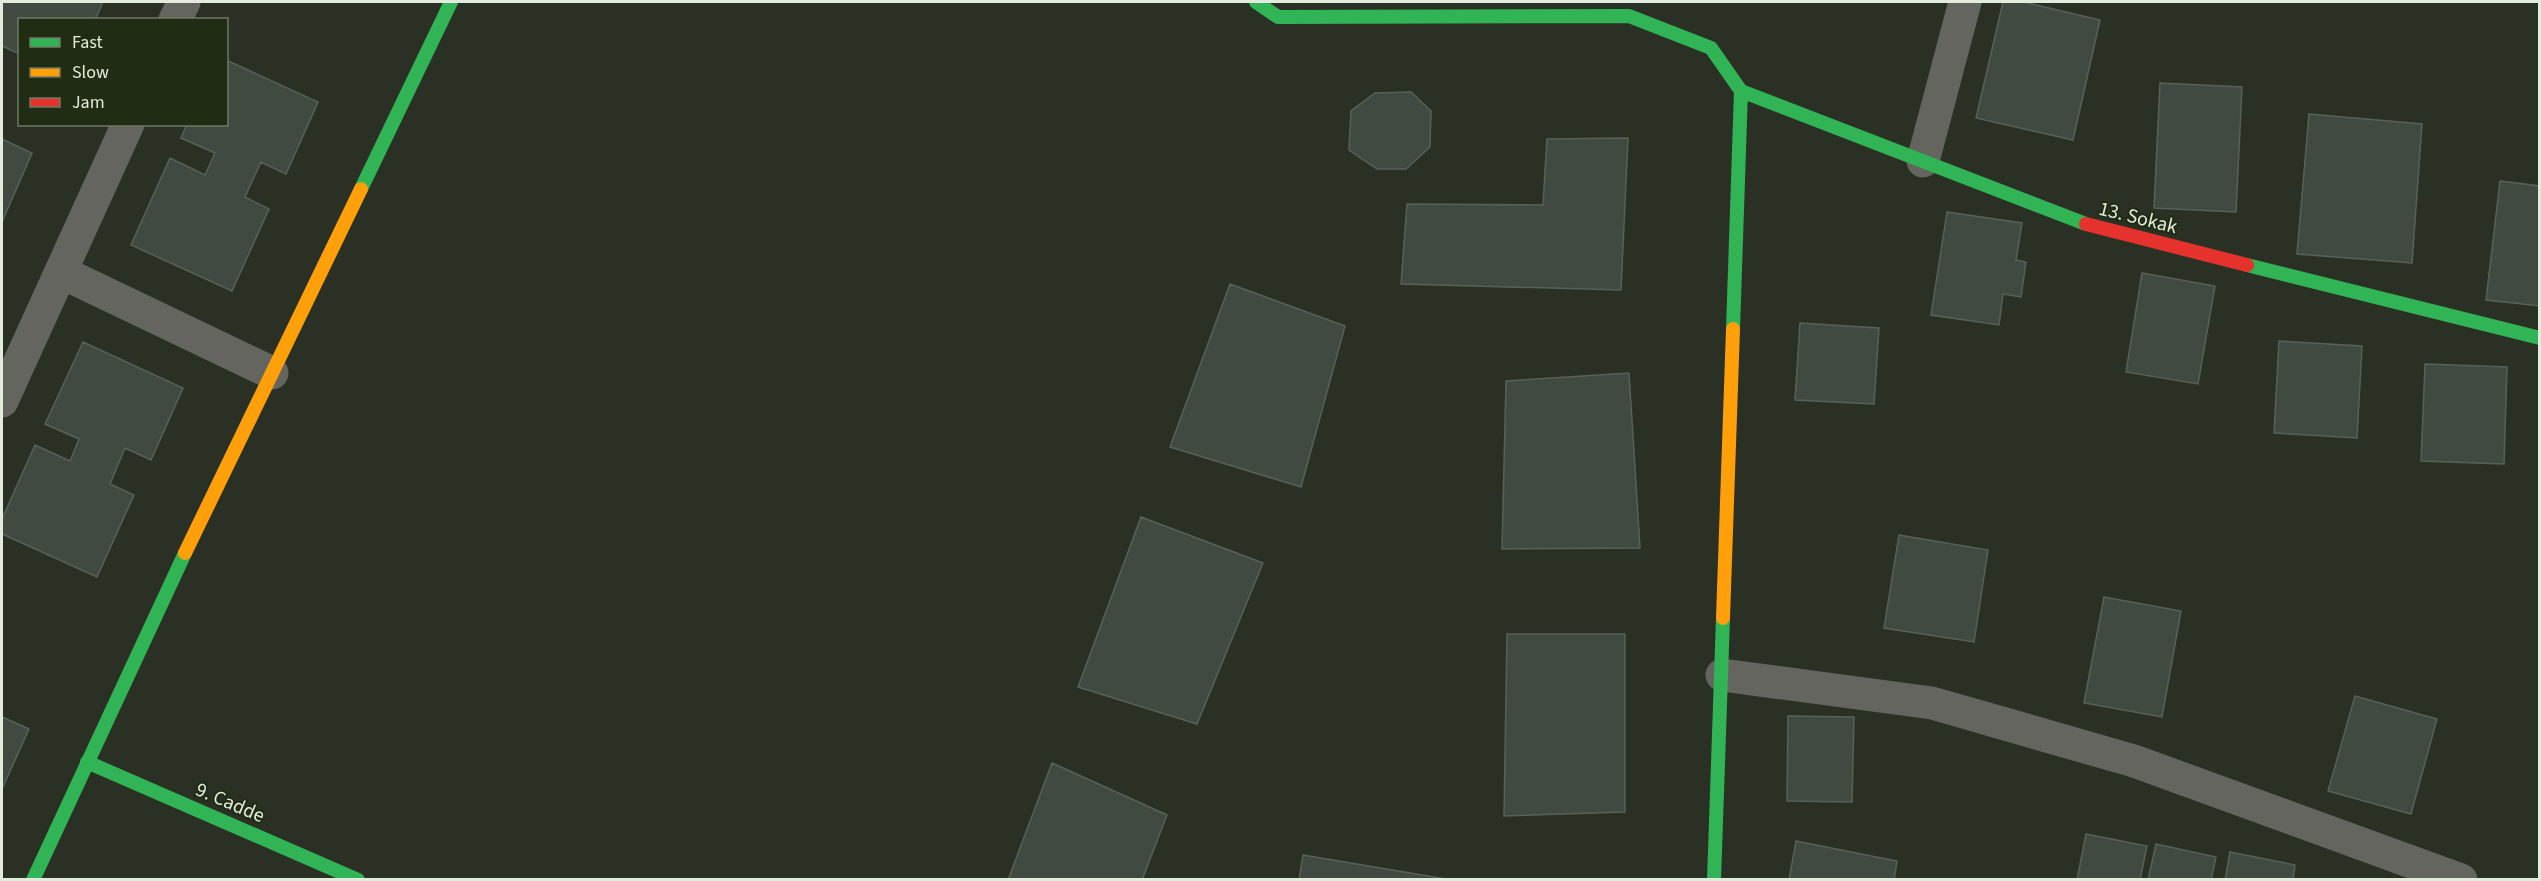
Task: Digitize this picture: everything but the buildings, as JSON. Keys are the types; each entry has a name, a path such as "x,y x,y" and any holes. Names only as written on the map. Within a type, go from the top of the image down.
{"street":[{"path":"177,18 184,2"},
{"path":"33,879 272,373 451,2"},
{"path":"1256,2 1278,17 1629,16 1711,48 1741,91 1714,879"},
{"path":"1923,161 1965,2"},
{"name":"13. Sokak","path":"1741,91 2084,224 2540,339"},
{"path":"2,401 127,126"},
{"path":"61,272 272,373"},
{"path":"1722,675 1932,703 2134,761 2461,879"},
{"name":"9. Cadde","path":"87,762 358,879"}],"traffic: fast":[{"path":"361,189 451,2"},
{"path":"1256,2 1278,17 1629,16 1711,48 1741,91 1733,329"},
{"path":"1741,91 2086,224"},
{"path":"2247,265 2540,338"},
{"path":"33,880 185,553"},
{"path":"1714,880 1723,618"},
{"path":"87,762 358,880"}],"traffic: slow":[{"path":"185,553 361,189"},
{"path":"1723,618 1733,329"}],"traffic: jam":[{"path":"2086,224 2247,265"}]}
